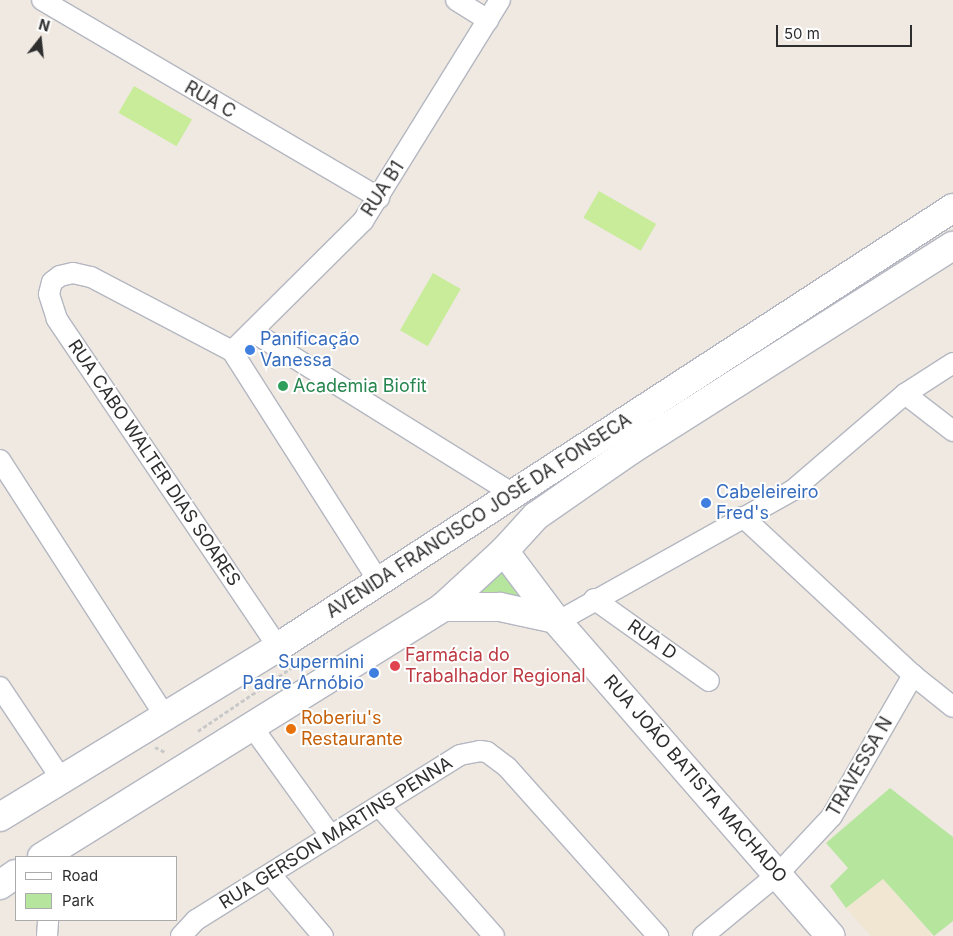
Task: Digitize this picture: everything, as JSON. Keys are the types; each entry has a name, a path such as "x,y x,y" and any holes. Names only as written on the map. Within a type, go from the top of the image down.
{"main road":[{"name":"AVENIDA FRANCISCO JOSÉ DA FONSECA","path":"0,817 166,718 287,656 379,582 953,208"},
{"name":"AVENIDA FRANCISCO JOSÉ DA FONSECA","path":"45,856 71,846 183,756 253,728 443,607 504,551 536,516 631,450 953,246"},
{"name":"RUA JOÃO BATISTA MACHADO","path":"504,551 556,620 832,936"},
{"path":"443,607 500,607 556,620"},
{"path":"0,885 15,875"}],"street":[{"name":"RUA C","path":"42,0 379,198"},
{"path":"456,0 488,20"},
{"name":"RUA B1","path":"232,351 363,221 500,0"},
{"name":"RUA CABO WALTER DIAS SOARES","path":"232,351 91,278 73,273 60,276 52,282 49,294 57,319 287,656"},
{"path":"253,332 513,494"},
{"path":"232,351 379,582"},
{"path":"556,620 807,480 905,394 953,363"},
{"path":"905,394 953,431"},
{"path":"0,460 166,718"},
{"path":"743,517 913,675 951,701"},
{"name":"RUA D","path":"594,599 709,681"},
{"name":"TRAVESSA N","path":"704,936 778,874 815,836 841,804 913,675"},
{"path":"0,687 62,780"},
{"path":"253,728 331,836"},
{"name":"RUA GERSON MARTINS PENNA","path":"182,936 196,920 271,876 460,754 487,752 508,767 658,936"},
{"path":"380,807 494,936"},
{"path":"271,876 323,936"},
{"path":"47,936 48,921"}],"path":[{"path":"190,736 287,656"},
{"path":"142,732 148,743 166,753 183,756"},
{"path":"158,758 166,753 183,756"}],"shaded area":[{"path":"883,879 933,936 871,936 846,908"}],"green space":[{"path":"134,86 192,120 177,146 118,113"},
{"path":"599,191 656,224 641,251 584,218"},
{"path":"433,273 461,289 428,346 400,330"},
{"path":"503,567 539,608 470,595"},
{"path":"890,788 953,837 953,921 934,936 883,879 846,908 830,886 848,868 826,843"}],"place":[{"name":"Panificação Vanessa","path":"250,350"},
{"name":"Academia Biofit","path":"283,386"},
{"name":"Cabeleireiro Fred's","path":"706,503"},
{"name":"Farmácia do Trabalhador Regional","path":"395,666"},
{"name":"Supermini Padre Arnóbio","path":"374,673"},
{"name":"Roberiu's Restaurante","path":"291,729"}]}
